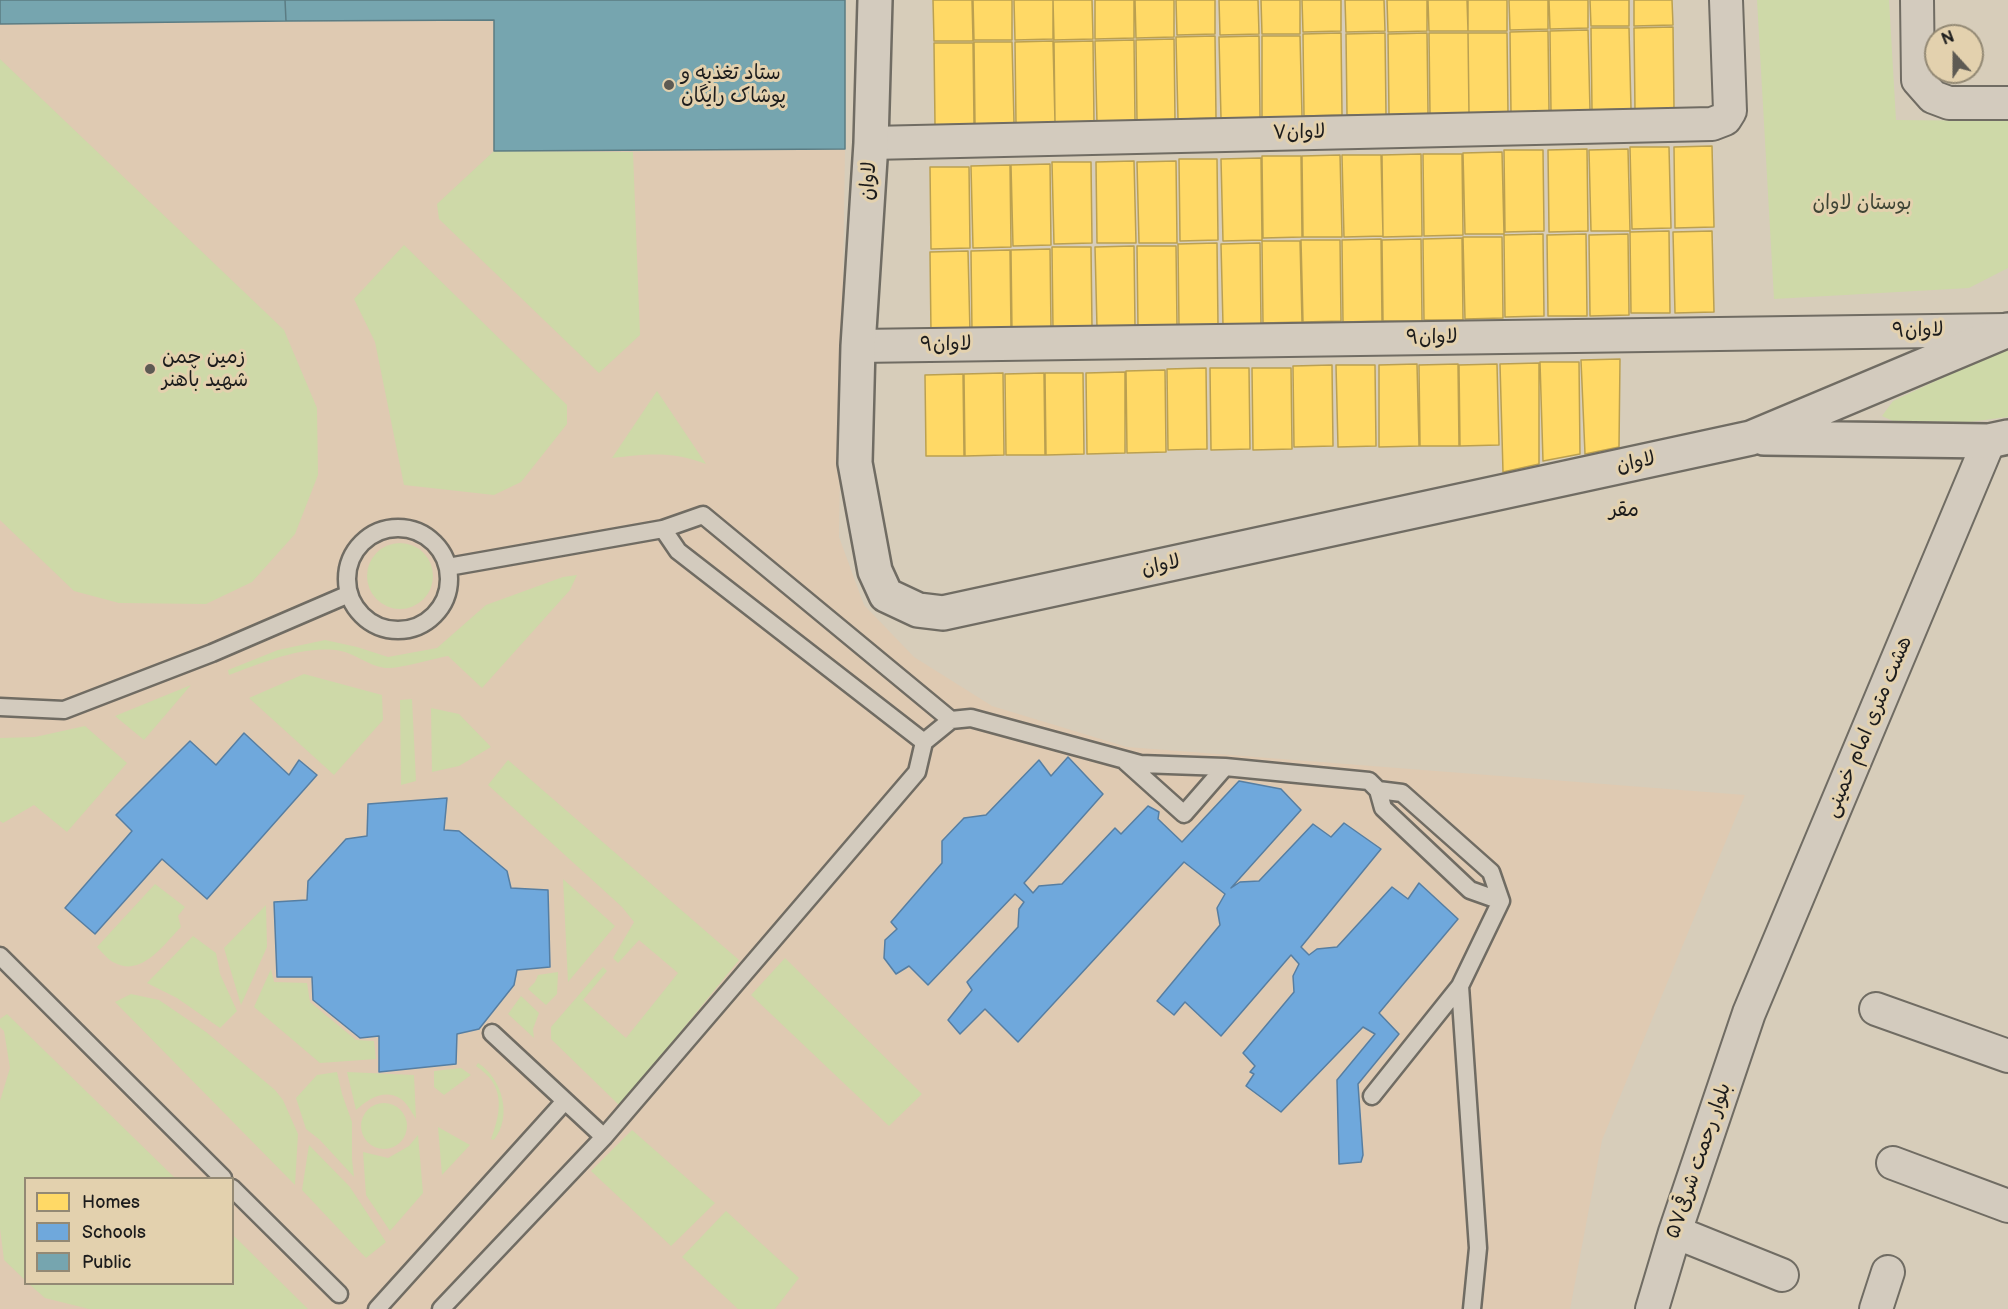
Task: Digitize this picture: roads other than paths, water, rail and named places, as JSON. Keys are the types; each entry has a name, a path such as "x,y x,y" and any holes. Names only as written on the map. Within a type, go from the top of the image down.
{"street":[{"name":"لاوان","path":"875,0 871,143 858,346 855,463 875,571 886,595 918,610 943,613 1750,438 2007,330"},
{"name":"۷لاوان","path":"871,143 1712,124 1725,119 1730,111 1726,0"},
{"path":"1917,0 1918,80 1933,97 1949,103 2008,103"},
{"name":"۹لاوان","path":"858,346 2007,330"},
{"path":"1750,438 1998,439"},
{"name":"هشت متری امام خمینی","path":"1749,1014 1998,439"},
{"path":"1876,1009 2008,1056"},
{"name":"۵۷بلوار رحمت شرقی","path":"1652,1309 1675,1232 1749,1014"},
{"path":"1893,1163 2008,1206"},
{"path":"1675,1232 1782,1275"},
{"path":"1876,1309 1888,1272"}],"lane":[{"path":"448,567 663,529 703,515 951,720"},
{"path":"400,527 417,531 431,539 442,551 448,567 450,585 444,602 434,616 419,626 402,630 384,628 368,621 356,608 349,594 346,578 349,561 357,547 369,536 384,529 400,527"},
{"path":"663,529 678,551 924,742"},
{"path":"0,707 64,710 212,653 349,594"},
{"path":"441,1309 604,1137 917,772 924,742 951,720 971,718 1140,764 1225,767 1369,781 1378,790 1383,808 1470,890 1500,901"},
{"path":"1124,760 1184,814 1225,767"},
{"path":"1372,1096 1460,986 1500,901 1491,872 1402,793 1378,790"},
{"path":"0,956 221,1177"},
{"path":"1460,986 1478,1248 1472,1309"},
{"path":"492,1033 604,1137"},
{"path":"377,1309 566,1101"},
{"path":"234,1190 339,1294"}],"place":[{"name":"ستاد تغذیه و پوشاک رایگان","path":"669,85"},
{"name":"زمین چمن شهید باهنر","path":"150,369"}],"district":[{"name":"مقر","path":"1624,511"}],"park label":[{"name":"بوستان لاوان","path":"1862,204"}]}
